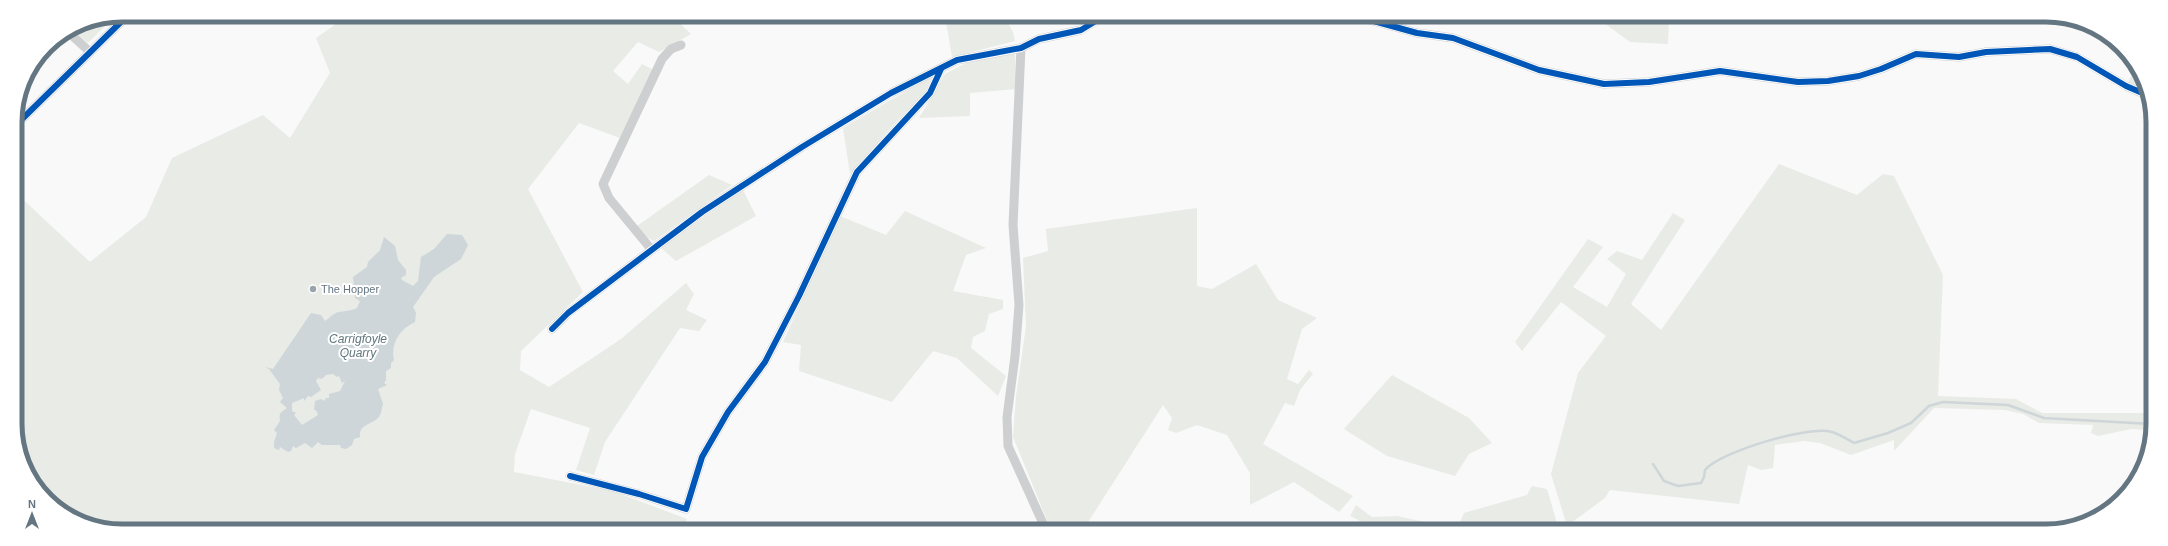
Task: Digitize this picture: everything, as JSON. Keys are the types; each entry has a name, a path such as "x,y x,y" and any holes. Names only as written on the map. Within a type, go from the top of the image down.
{"street":[{"path":"22,119 121,22"},
{"path":"552,329 568,313 702,212 802,147 891,93 957,60 1021,48 1039,39 1081,30 1094,22"},
{"path":"1377,22 1417,33 1453,38 1539,70 1604,84 1649,82 1720,71 1798,82 1828,82 1866,74 1916,54 1959,57 1986,52 2050,49 2077,57 2126,86 2142,92"},
{"path":"72,35 90,52"},
{"path":"651,249 609,198 603,184 662,59 671,49 681,45"},
{"path":"1021,48 1013,225 1019,305 1007,417 1008,446 1043,524"},
{"path":"570,476 639,494 686,509 702,457 728,412 765,362 799,296 857,172 930,93 941,68"}],"shaded area":[{"path":"339,22 678,22 691,34 659,52 638,42 613,71 628,84 642,64 654,70 620,138 579,123 528,189 583,292 521,351 520,370 549,387 621,339 686,283 694,294 686,310 707,320 699,331 680,328 605,442 594,475 576,470 590,428 531,409 515,454 514,472 613,491 687,519 684,524 116,524 90,519 78,514 52,496 43,485 35,474 27,456 22,424 22,199 90,262 146,217 172,158 263,115 290,138 330,73 316,38"},
{"path":"946,22 1007,22 1013,32 1015,41 952,57"},
{"path":"1603,22 1669,22 1668,44 1630,42"},
{"path":"108,23 88,43 75,33 90,27"},
{"path":"1015,53 1016,89 970,93 970,116 919,118 945,74 966,63"},
{"path":"2133,72 2140,88 2128,83"},
{"path":"932,76 925,93 893,125 850,174 843,128"},
{"path":"1779,164 1857,195 1883,174 1894,176 1943,275 1938,396 2016,399 2042,413 2146,413 2146,430 2131,429 2098,436 2091,433 2093,425 2039,423 2023,414 2005,410 1934,408 1894,451 1894,440 1851,455 1820,443 1804,441 1775,445 1773,468 1761,470 1748,465 1739,504 1610,490 1605,498 1570,524 1566,524 1551,474 1578,373 1606,336 1561,302 1522,351 1515,342 1588,239 1603,247 1573,287 1607,307 1626,274 1607,259 1617,251 1642,260 1673,213 1685,220 1631,304 1661,330"},
{"path":"709,175 732,185 654,241 642,235 637,226"},
{"path":"743,190 756,216 676,261 660,247"},
{"path":"1197,208 1197,286 1212,289 1256,264 1278,300 1317,318 1302,329 1287,379 1298,384 1309,370 1313,374 1300,390 1294,406 1285,403 1263,444 1353,496 1339,512 1294,482 1250,505 1250,473 1227,435 1197,425 1176,433 1168,430 1172,418 1163,405 1087,524 1049,524 1013,437 1016,396 1026,326 1023,258 1048,251 1046,229"},
{"path":"905,211 986,248 966,255 953,291 1003,300 1003,309 989,314 985,331 973,337 971,348 1006,376 998,396 957,358 933,351 892,402 799,371 801,345 783,342 840,216 886,235"},
{"path":"1392,375 1469,418 1492,443 1469,454 1455,476 1387,456 1344,429"},
{"path":"1532,486 1547,489 1557,524 1459,524 1464,513 1527,495"},
{"path":"1356,505 1372,517 1397,516 1434,524 1366,524 1350,516"}],"water":[{"name":"Carrigfoyle Quarry","path":"447,234 462,235 468,245 461,259 434,277 413,307 416,313 415,322 405,328 397,337 393,348 394,360 391,363 391,368 386,371 386,380 384,383 387,385 378,389 383,404 379,417 365,426 361,430 360,437 354,439 352,445 346,449 341,448 340,445 322,445 318,442 312,448 305,443 296,448 293,446 291,451 288,452 280,447 279,450 274,448 277,433 274,430 280,421 280,413 287,408 280,402 283,398 279,390 280,384 269,369 265,367 273,369 311,313 321,315 325,321 333,314 357,308 360,301 355,298 353,277 367,267 368,262 380,250 384,237 395,246 398,260 406,270 406,275 401,278 402,280 413,286 418,281 421,257 434,249","holes":["333,374 337,377 339,376 342,383 345,381 340,391 329,394 329,398 326,398 324,401 321,399 315,401 314,410 316,410 318,415 302,425 294,415 296,413 292,411 292,403 304,398 304,401 308,396 311,397 321,390 316,381 318,378 322,379 326,375"]}],"waterway":[{"path":"1653,464 1664,481 1678,486 1701,483 1705,470 1728,455 1745,448 1785,436 1804,432 1820,431 1835,433 1854,443 1888,433 1911,423 1929,406 1943,402 2008,405 2044,418 2146,424"}],"cycle path":[{"path":"22,119 121,22"},
{"path":"552,329 568,313 702,212 802,147 891,93 957,60 1021,48 1039,39 1081,30 1094,22"},
{"path":"1377,22 1417,33 1453,38 1539,70 1604,84 1649,82 1720,71 1798,82 1828,81 1859,76 1881,69 1916,54 1959,57 1986,52 2050,49 2077,57 2126,86 2142,93"},
{"path":"570,476 639,494 686,509 702,457 728,412 765,362 799,296 857,172 930,93 941,69"}],"place":[{"name":"The Hopper","path":"313,289"}]}
